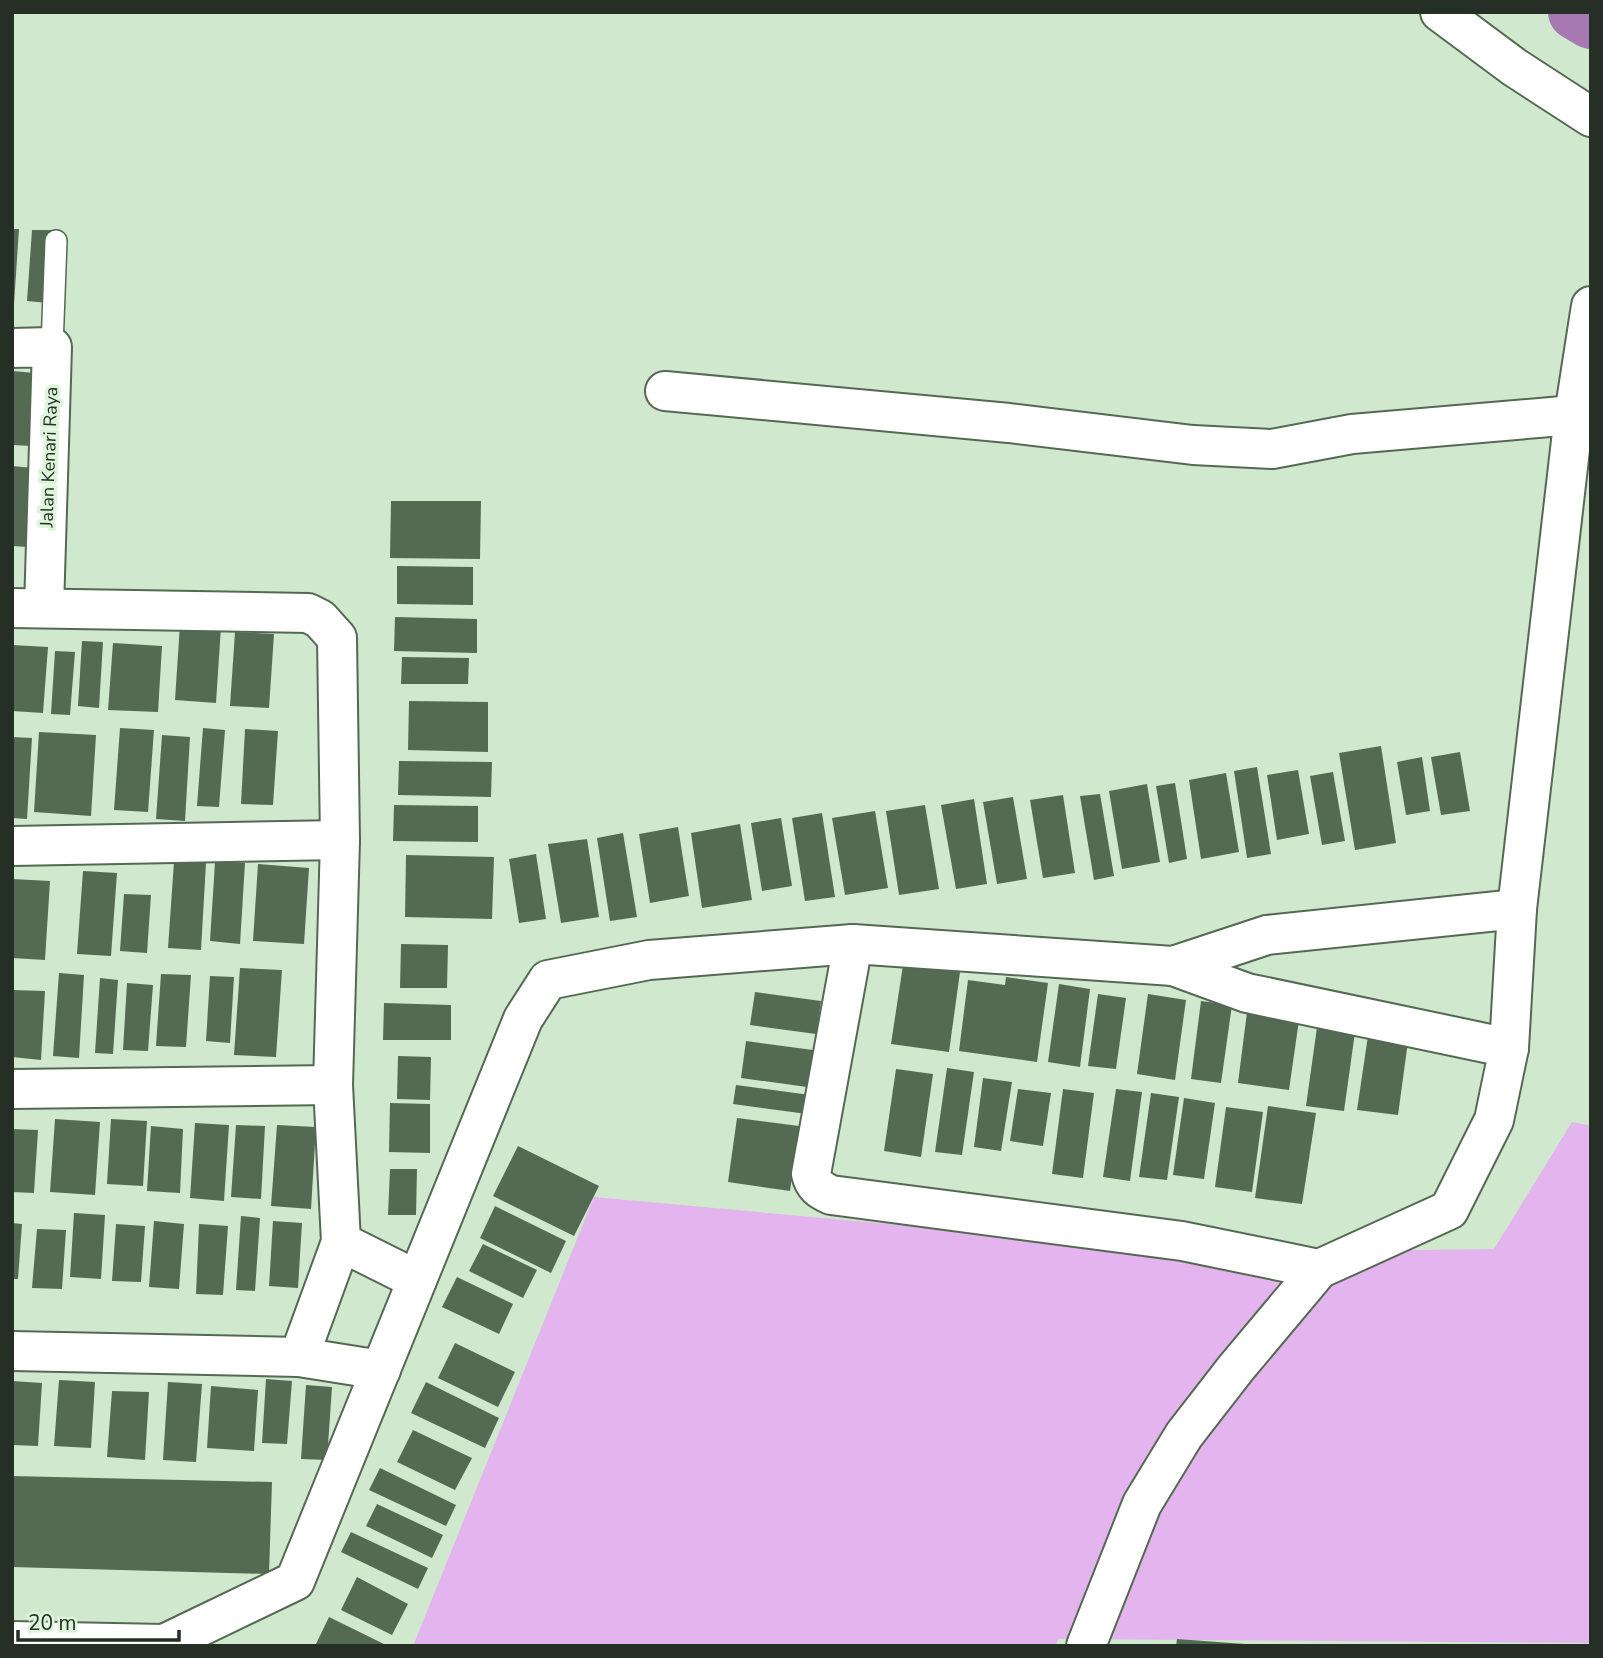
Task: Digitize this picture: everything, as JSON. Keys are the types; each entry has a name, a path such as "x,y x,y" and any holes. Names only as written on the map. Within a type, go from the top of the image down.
{"street":[{"path":"1440,12 1514,67 1591,117"},
{"path":"1086,1646 1142,1504 1184,1435 1318,1269 1448,1210 1494,1120 1509,1048 1517,909 1574,415 1591,306"},
{"path":"12,348 52,347"},
{"name":"Jalan Kenari Raya","path":"28,608 52,347"},
{"path":"665,391 995,421 1194,445 1272,449 1352,434 1574,415"},
{"path":"28,608 308,613 320,619 337,638 340,839 333,1085 341,1242 299,1357"},
{"path":"12,846 340,839"},
{"path":"1172,966 1267,935 1517,909"},
{"path":"12,1642 163,1645 295,1581 523,1019 548,980 649,960 853,944 1172,966 1247,993 1509,1048"},
{"path":"853,944 811,1174 813,1183 822,1191 831,1195 1182,1241 1318,1269"},
{"path":"12,1089 333,1085"},
{"path":"341,1242 417,1280"},
{"path":"12,1350 299,1357 381,1370"}],"lane":[{"path":"52,347 56,241"}],"shaded area":[{"path":"1572,1122 1591,1126 1591,1643 1058,1639 1056,1646 413,1646 594,1197 1205,1253 1494,1249"}],"building":[{"path":"12,229 19,229 14,304 12,304"},
{"path":"32,230 52,230 48,303 27,301"},
{"path":"12,371 36,373 32,446 12,445"},
{"path":"12,466 34,468 28,547 12,546"},
{"path":"391,501 481,501 480,559 390,558"},
{"path":"397,566 473,567 473,605 397,604"},
{"path":"395,617 477,619 477,653 394,651"},
{"path":"180,624 221,627 216,703 175,700"},
{"path":"235,632 274,634 269,708 230,706"},
{"path":"82,641 103,642 99,708 78,706"},
{"path":"113,643 162,646 158,712 108,710"},
{"path":"12,645 48,647 43,713 12,711"},
{"path":"55,651 75,652 70,715 51,714"},
{"path":"402,657 469,658 468,684 401,684"},
{"path":"409,701 488,702 488,752 408,750"},
{"path":"120,728 154,730 148,812 114,810"},
{"path":"203,728 225,730 219,807 197,806"},
{"path":"245,729 278,731 273,805 241,804"},
{"path":"39,732 96,735 91,816 34,812"},
{"path":"162,735 190,737 185,821 156,819"},
{"path":"12,737 32,738 27,819 12,818"},
{"path":"1381,746 1396,843 1355,850 1339,753"},
{"path":"1460,752 1470,811 1441,815 1431,757"},
{"path":"1422,757 1430,811 1406,815 1397,762"},
{"path":"399,761 492,762 491,797 398,795"},
{"path":"1257,767 1271,854 1247,858 1234,771"},
{"path":"1298,770 1309,834 1277,840 1267,775"},
{"path":"1333,772 1345,841 1322,845 1310,776"},
{"path":"1226,773 1239,852 1201,859 1189,780"},
{"path":"1175,783 1187,859 1169,863 1156,786"},
{"path":"1147,784 1160,862 1122,869 1109,791"},
{"path":"1100,794 1114,876 1094,880 1080,796"},
{"path":"1063,795 1075,873 1043,878 1030,800"},
{"path":"1013,797 1027,879 997,884 983,802"},
{"path":"974,799 987,884 956,889 941,805"},
{"path":"394,805 478,806 478,842 393,841"},
{"path":"925,805 939,889 899,895 886,811"},
{"path":"875,811 888,888 845,895 832,818"},
{"path":"822,813 835,897 805,901 792,818"},
{"path":"781,818 792,886 762,891 751,823"},
{"path":"740,824 752,900 702,908 691,833"},
{"path":"678,827 689,896 650,903 639,834"},
{"path":"623,833 637,917 610,921 597,838"},
{"path":"587,839 599,917 561,923 548,844"},
{"path":"536,854 546,919 519,923 509,859"},
{"path":"406,855 494,857 492,919 405,917"},
{"path":"174,862 206,863 201,950 168,948"},
{"path":"215,862 245,863 240,944 210,941"},
{"path":"258,864 309,868 304,944 253,941"},
{"path":"83,871 117,873 111,956 77,954"},
{"path":"12,879 50,881 45,960 12,958"},
{"path":"124,894 151,895 147,953 120,951"},
{"path":"401,944 448,945 447,988 400,988"},
{"path":"903,965 960,972 949,1052 891,1044"},
{"path":"240,968 282,970 276,1057 234,1055"},
{"path":"59,973 84,975 79,1058 53,1056"},
{"path":"161,974 191,975 186,1047 156,1046"},
{"path":"210,976 234,977 230,1043 206,1041"},
{"path":"1006,977 1048,983 1037,1062 959,1051 968,980 1005,985"},
{"path":"100,978 118,980 113,1054 95,1053"},
{"path":"127,983 153,985 148,1051 123,1050"},
{"path":"1059,984 1090,989 1080,1067 1048,1062"},
{"path":"12,990 45,991 41,1060 12,1057"},
{"path":"755,992 821,1001 816,1034 750,1025"},
{"path":"1098,994 1126,998 1116,1069 1088,1066"},
{"path":"1148,994 1186,1000 1175,1080 1137,1074"},
{"path":"1201,1001 1232,1005 1221,1083 1191,1079"},
{"path":"384,1003 451,1005 451,1040 383,1040"},
{"path":"1247,1012 1299,1020 1289,1090 1238,1083"},
{"path":"1318,1020 1356,1025 1344,1111 1306,1106"},
{"path":"1369,1029 1409,1034 1398,1115 1357,1110"},
{"path":"746,1041 813,1050 807,1087 741,1078"},
{"path":"398,1056 431,1057 430,1100 397,1099"},
{"path":"947,1068 974,1072 962,1155 935,1152"},
{"path":"896,1069 933,1074 921,1157 884,1151"},
{"path":"983,1078 1012,1082 1001,1151 974,1147"},
{"path":"736,1085 810,1095 807,1114 733,1104"},
{"path":"1018,1089 1051,1093 1043,1146 1010,1141"},
{"path":"1063,1089 1094,1093 1083,1178 1052,1174"},
{"path":"1116,1089 1142,1092 1130,1181 1103,1177"},
{"path":"1151,1093 1179,1097 1167,1180 1139,1177"},
{"path":"1184,1098 1215,1103 1204,1179 1173,1175"},
{"path":"390,1103 430,1104 430,1153 389,1152"},
{"path":"1268,1106 1316,1113 1302,1204 1255,1198"},
{"path":"1226,1107 1263,1112 1252,1192 1215,1187"},
{"path":"737,1118 799,1126 790,1191 728,1182"},
{"path":"55,1119 100,1122 95,1195 50,1192"},
{"path":"111,1119 147,1121 143,1186 107,1184"},
{"path":"195,1123 229,1125 224,1201 190,1198"},
{"path":"236,1125 265,1126 261,1199 231,1197"},
{"path":"277,1125 316,1127 311,1209 271,1206"},
{"path":"151,1126 183,1129 180,1193 147,1191"},
{"path":"12,1129 38,1130 34,1193 12,1192"},
{"path":"518,1146 599,1186 574,1236 493,1196"},
{"path":"390,1169 417,1169 416,1215 388,1215"},
{"path":"495,1206 566,1241 551,1273 480,1238"},
{"path":"74,1213 105,1215 101,1279 70,1277"},
{"path":"241,1216 260,1218 255,1291 236,1290"},
{"path":"154,1221 184,1224 179,1289 149,1287"},
{"path":"273,1221 302,1223 298,1288 269,1286"},
{"path":"12,1223 22,1224 18,1279 12,1279"},
{"path":"116,1224 145,1226 141,1282 112,1281"},
{"path":"199,1224 228,1226 223,1295 196,1294"},
{"path":"37,1229 66,1230 62,1289 32,1288"},
{"path":"483,1244 537,1270 523,1298 469,1271"},
{"path":"457,1277 513,1304 499,1334 442,1307"},
{"path":"455,1343 515,1372 498,1407 438,1378"},
{"path":"266,1379 292,1381 287,1444 262,1443"},
{"path":"59,1380 95,1382 91,1448 54,1446"},
{"path":"12,1381 42,1383 38,1446 12,1445"},
{"path":"168,1382 202,1384 196,1462 163,1460"},
{"path":"426,1382 499,1418 485,1448 411,1413"},
{"path":"306,1385 332,1387 327,1460 301,1459"},
{"path":"211,1386 258,1390 254,1451 207,1448"},
{"path":"112,1391 149,1392 145,1460 107,1457"},
{"path":"413,1430 472,1458 455,1490 397,1462"},
{"path":"380,1468 456,1505 446,1526 369,1490"},
{"path":"12,1476 272,1482 269,1574 12,1567"},
{"path":"377,1504 443,1535 432,1558 366,1526"},
{"path":"351,1532 428,1568 418,1589 341,1552"},
{"path":"357,1577 408,1604 392,1635 341,1610"},
{"path":"329,1617 388,1646 315,1646"},
{"path":"1177,1639 1245,1644 1245,1646 1176,1646"}],"waterway":[{"path":"1576,12 1591,21"}]}
